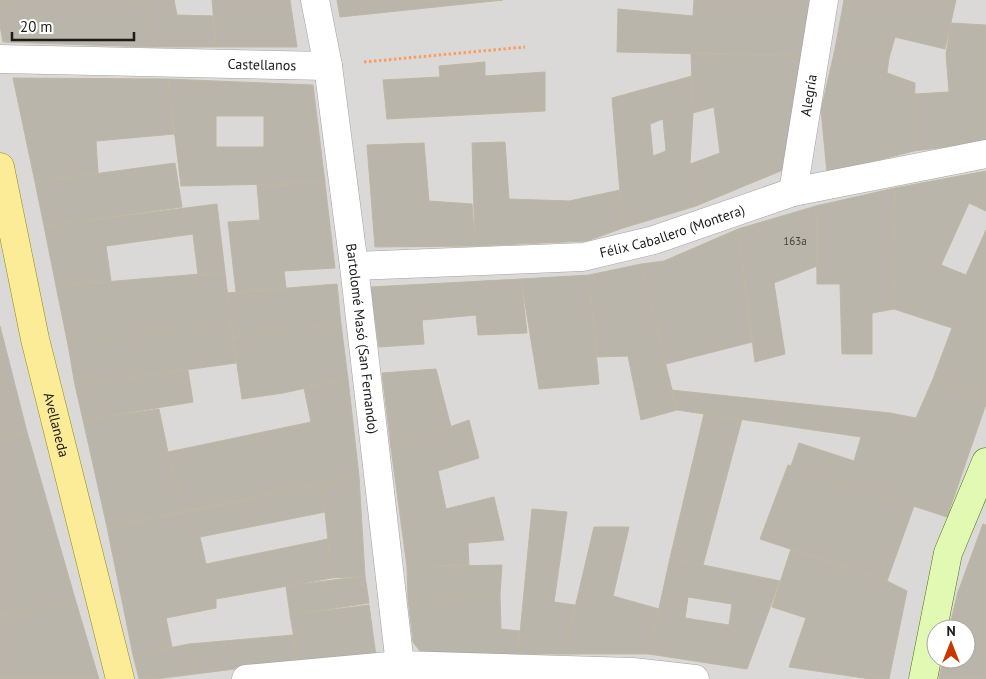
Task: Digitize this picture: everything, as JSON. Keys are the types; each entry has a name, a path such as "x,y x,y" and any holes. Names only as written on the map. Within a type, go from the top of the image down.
{"main road":[{"name":"Avellaneda","path":"0,168 35,339 120,679"},
{"path":"923,679 948,553 986,462"}],"street":[{"name":"Bartolomé Masó (San Fernando)","path":"316,0 328,66 354,266 401,672"},
{"name":"Alegría","path":"793,192 824,0"},
{"name":"Castellanos","path":"0,59 328,66"},
{"name":"Félix Caballero (Montera)","path":"354,266 583,257 654,240 793,192 986,154"},
{"path":"246,679 401,672 633,672 695,679"}],"path":[{"path":"328,66 525,47"}],"shaded area":[{"path":"0,0 986,0 986,679 0,679"}],"building":[{"path":"0,0 143,0 151,47 3,42 0,26"},
{"path":"143,0 174,0 177,15 214,16 216,47 151,47"},
{"path":"212,0 290,0 297,47 216,47"},
{"path":"337,0 503,0 340,17"},
{"path":"694,0 810,0 802,56 617,52 618,9 693,16"},
{"path":"844,0 956,0 945,49 895,37 889,58 835,49"},
{"path":"951,23 986,25 986,142 914,151 915,94 949,92 946,54"},
{"path":"835,49 889,58 887,73 915,83 914,151 827,173 821,110"},
{"path":"691,53 802,56 783,170 696,206 690,164 720,153 714,107 693,113"},
{"path":"485,62 485,76 545,72 545,111 387,119 383,80 440,77 439,66"},
{"path":"692,76 693,113 690,164 696,206 623,228 612,98","holes":["663,119 666,151 653,156 650,124"]},
{"path":"13,78 168,79 174,134 96,141 98,173 35,182"},
{"path":"168,79 313,85 325,183 181,186","holes":["216,116 264,116 264,147 216,147"]},
{"path":"505,142 509,199 569,201 620,190 623,228 587,241 475,246 472,143"},
{"path":"424,143 429,201 472,204 475,246 375,247 367,145"},
{"path":"175,163 182,207 44,226 35,182"},
{"path":"986,171 986,211 969,203 941,265 966,275 986,230 986,396 933,379 952,328 894,309 895,188"},
{"path":"325,183 335,268 284,271 286,288 236,292 228,222 260,220 257,185"},
{"path":"895,188 894,309 872,313 872,354 842,354 840,284 817,284 816,206"},
{"path":"217,204 225,272 198,275 193,234 106,246 111,281 56,286 44,226"},
{"path":"816,206 817,266 774,283 785,354 755,362 738,229"},
{"path":"738,229 752,342 666,364 641,264 664,261"},
{"path":"641,264 677,410 641,420 628,356 597,357 589,275"},
{"path":"225,272 231,323 68,345 56,286"},
{"path":"589,275 599,384 539,389 521,279"},
{"path":"521,279 527,333 478,335 476,315 422,320 424,344 379,347 370,287"},
{"path":"337,284 341,324 233,337 227,293"},
{"path":"231,323 236,363 75,385 68,345"},
{"path":"341,324 348,379 283,393 242,399 233,337"},
{"path":"0,326 27,432 0,437"},
{"path":"436,369 451,427 391,448 382,373"},
{"path":"188,370 193,402 83,420 75,385"},
{"path":"348,379 359,476 184,512 168,452 311,422 304,388"},
{"path":"933,379 986,396 986,404 947,517 791,466 799,443 854,461 861,437 677,410 671,390 890,413 916,418"},
{"path":"159,409 184,512 107,527 83,420"},
{"path":"704,414 742,419 703,565 670,558"},
{"path":"469,420 479,458 438,471 446,509 494,497 504,540 468,543 469,565 407,567 391,448"},
{"path":"27,432 76,602 0,616 0,437"},
{"path":"788,465 914,506 887,581 760,539"},
{"path":"359,476 365,576 332,578 320,484"},
{"path":"320,484 325,512 200,537 206,564 328,539 332,578 216,599 216,608 166,618 172,647 133,655 107,527"},
{"path":"532,509 567,512 554,602 575,605 564,654 518,654"},
{"path":"983,524 986,525 986,649 976,648 976,619 951,619 958,592"},
{"path":"594,527 629,527 613,596 659,609 649,654 564,654"},
{"path":"791,549 887,581 907,591 889,679 870,679 789,667 806,618 772,607"},
{"path":"670,558 780,581 747,669 649,654","holes":["688,597 732,604 729,625 685,618"]},
{"path":"502,565 500,595 408,599 407,567"},
{"path":"365,576 369,603 290,615 286,586"},
{"path":"500,595 501,629 520,631 518,654 422,654 413,642 408,599"},
{"path":"76,602 99,679 0,679 0,616"},
{"path":"369,605 376,656 298,661 290,615"},
{"path":"293,635 298,661 195,674 189,644"},
{"path":"189,644 195,674 156,679 139,679 133,655"},
{"path":"976,648 986,649 986,679 939,679 941,669 976,669"}]}
